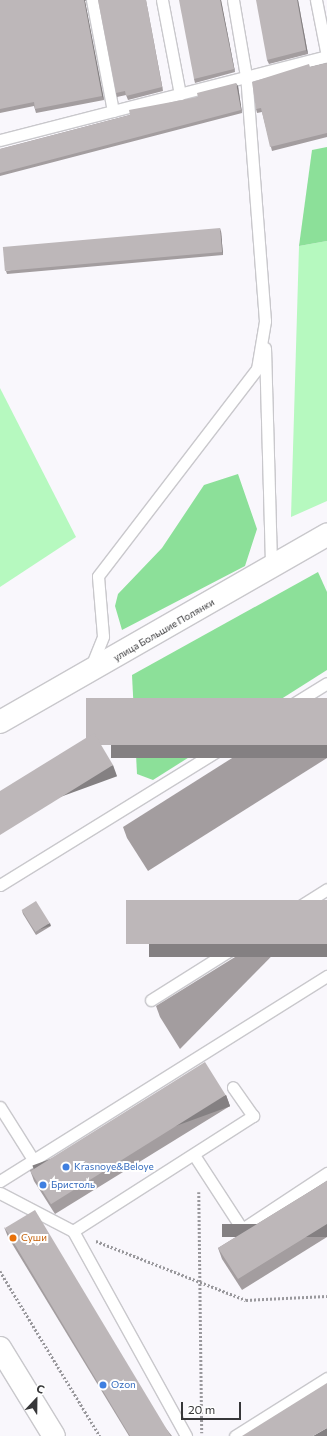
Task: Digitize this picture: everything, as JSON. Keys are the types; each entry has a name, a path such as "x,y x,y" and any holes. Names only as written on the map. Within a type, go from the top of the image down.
{"street":[{"name":"улица Большие Полянки","path":"0,722 89,673 327,535"},
{"path":"0,1348 54,1436"}],"lane":[{"path":"92,0 113,111"},
{"path":"162,0 180,94"},
{"path":"233,0 246,76 265,321 271,568"},
{"path":"0,140 327,56 316,0"},
{"path":"89,673 102,636 98,576 257,369 265,321"},
{"path":"0,886 327,684"},
{"path":"150,1000 327,889"},
{"path":"0,1181 327,976"},
{"path":"73,1231 197,1159 253,1116 233,1087"},
{"path":"0,1107 34,1161"},
{"path":"197,1159 242,1228 327,1173"},
{"path":"0,1193 73,1231 186,1436"},
{"path":"235,1436 327,1378"}],"path":[{"path":"197,1159 202,1436"},
{"path":"73,1231 200,1284 246,1300 327,1296"},
{"path":"0,1270 100,1436"}],"green space":[{"path":"327,147 327,241 299,246 312,150"},
{"path":"327,241 327,501 291,517 299,246"},
{"path":"0,388 76,537 0,587"},
{"path":"238,474 257,529 245,566 122,630 115,606 118,594 162,548 204,485"},
{"path":"318,572 327,592 327,670 153,780 137,774 132,675"}],"building":[{"path":"0,0 84,0 102,96 35,109 34,102 0,109"},
{"path":"98,0 146,0 162,87 126,96 125,91 116,93"},
{"path":"179,0 220,0 234,69 194,79"},
{"path":"256,0 297,0 306,50 267,60"},
{"path":"327,63 327,133 270,147 261,108 256,109 252,82 309,64 310,67"},
{"path":"236,83 241,110 0,173 0,149 130,115 129,110 198,97 197,93"},
{"path":"220,228 222,252 5,271 3,247"},
{"path":"86,698 327,698 327,745 86,745"},
{"path":"94,733 113,765 0,835 0,791"},
{"path":"126,900 327,900 327,944 126,944"},
{"path":"36,901 50,923 35,932 22,910"},
{"path":"205,1062 226,1095 51,1204 30,1171"},
{"path":"327,1181 327,1224 238,1279 218,1248"},
{"path":"35,1210 171,1436 130,1436 5,1228"},
{"path":"327,1383 327,1428 313,1436 242,1436"}],"place":[{"name":"Krasnoye&Beloye","path":"66,1167"},
{"name":"Бристоль","path":"43,1185"},
{"name":"Суши","path":"13,1238"},
{"name":"Ozon","path":"103,1385"}]}
